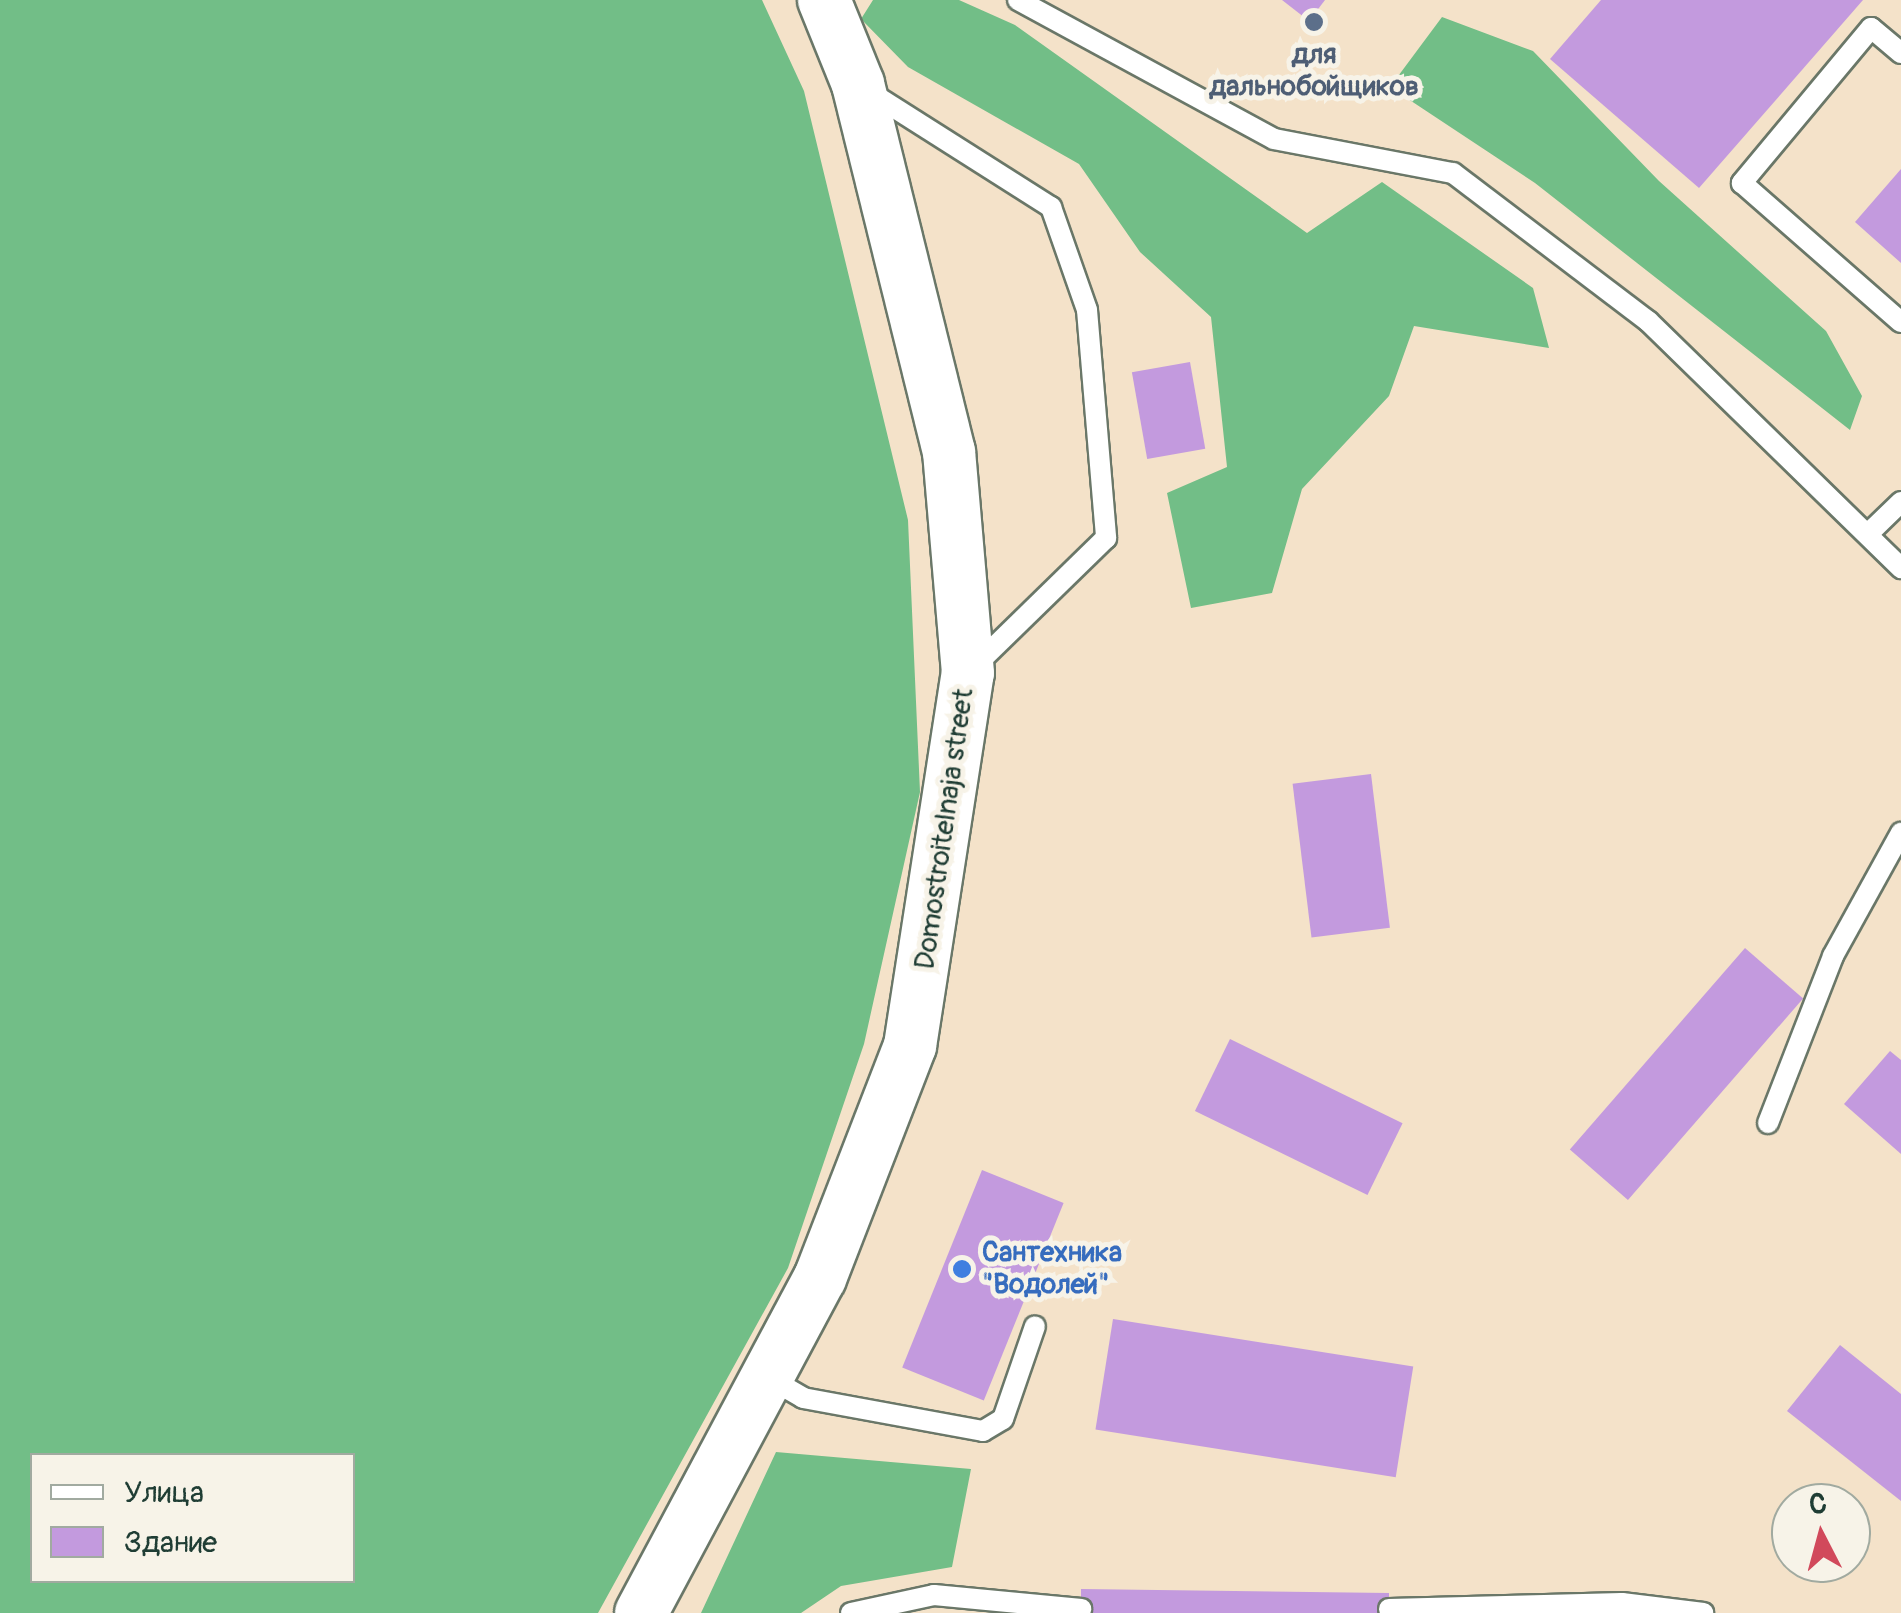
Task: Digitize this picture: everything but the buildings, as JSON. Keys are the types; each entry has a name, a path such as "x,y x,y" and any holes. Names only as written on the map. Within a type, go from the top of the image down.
{"street":[{"name":"Domostroitelnaja street","path":"641,1613 820,1278 910,1046 968,673 950,452 858,84 824,0"}],"lane":[{"path":"1018,0 1274,139 1454,174 1648,321 1870,532 1901,568"},
{"path":"1901,53 1871,28 1742,183 1901,322"},
{"path":"858,84 1051,207 1088,310 1106,538 968,673"},
{"path":"1870,532 1901,502"},
{"path":"1768,1123 1833,956 1901,833"},
{"path":"767,1377 803,1398 983,1430 1002,1419 1035,1326"},
{"path":"851,1613 934,1595 1081,1609"},
{"path":"1389,1609 1622,1603 1703,1613"}],"green space":[{"path":"0,0 762,0 804,91 908,520 920,792 864,1044 788,1268 598,1613 0,1613"},
{"path":"873,0 959,0 1015,25 1307,233 1382,182 1533,288 1549,348 1414,326 1389,396 1302,489 1272,593 1191,608 1167,493 1227,467 1211,317 1140,252 1079,164 908,67 861,19"},
{"path":"1442,17 1533,51 1659,181 1826,331 1862,396 1850,430 1535,183 1390,87"},
{"path":"776,1452 971,1469 952,1567 841,1586 801,1613 701,1613"}],"place":[{"name":"для дальнобойщиков","path":"1314,22"},
{"name":"Сантехника \"Водолей\"","path":"962,1269"}]}
